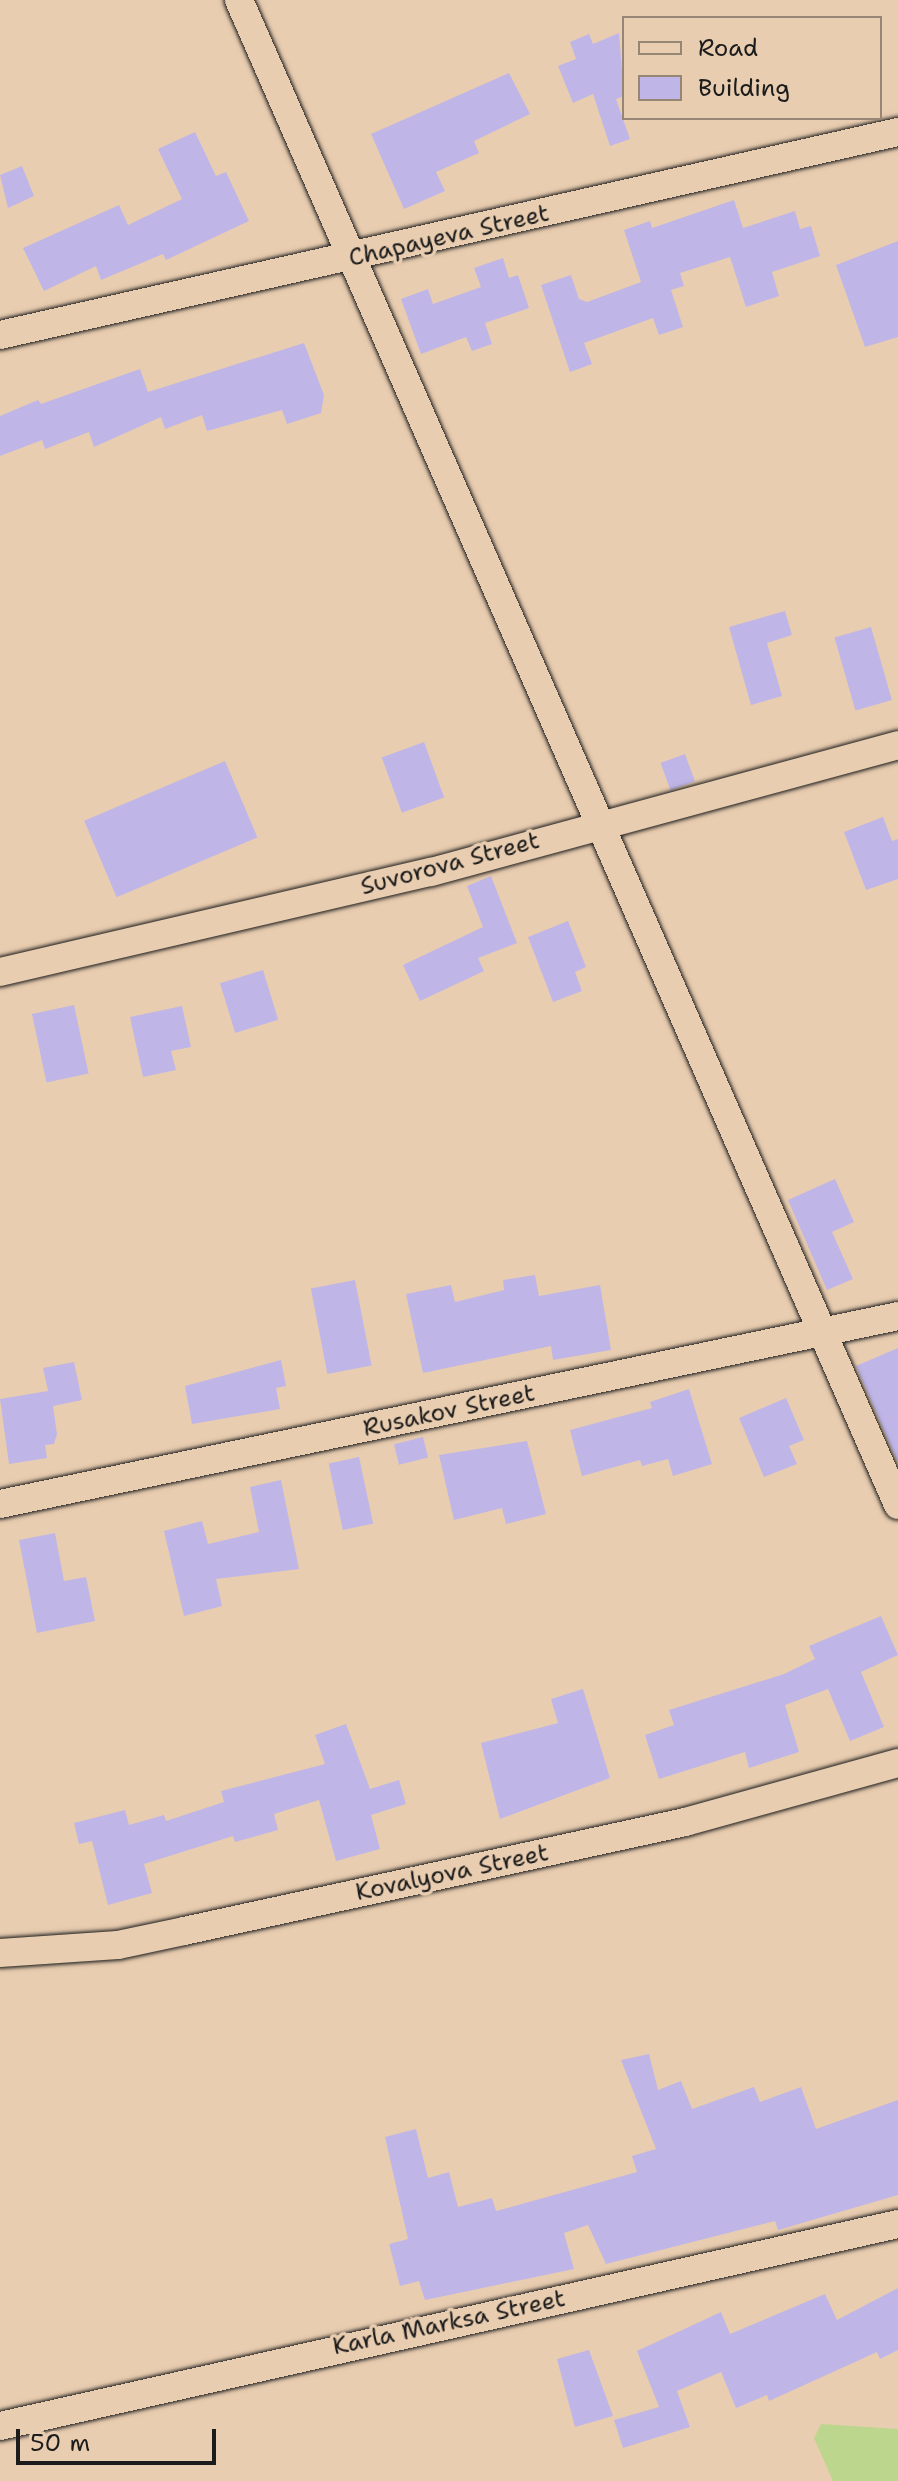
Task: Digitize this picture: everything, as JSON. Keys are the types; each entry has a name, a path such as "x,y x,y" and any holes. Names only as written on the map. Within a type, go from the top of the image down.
{"street":[{"path":"239,0 605,824 820,1334 898,1505"},
{"name":"Chapayeva Street","path":"0,335 352,258 898,132"},
{"name":"Suvorova Street","path":"0,972 163,937 898,745"},
{"name":"Rusakov Street","path":"0,1504 898,1316"},
{"name":"Kovalyova Street","path":"0,1953 118,1945 685,1822 898,1763"},
{"name":"Karla Marksa Street","path":"0,2426 898,2224"}],"green space":[{"path":"821,2424 898,2429 898,2481 833,2481 814,2438"}],"building":[{"path":"619,33 622,97 616,99 630,139 610,146 593,94 573,103 558,66 576,59 570,42 589,34 593,44"},
{"path":"509,73 530,114 474,141 479,153 436,172 445,191 404,209 371,134"},
{"path":"195,132 216,176 226,172 249,221 166,260 163,254 101,280 96,266 44,291 23,248 119,205 128,225 182,199 158,149"},
{"path":"22,166 34,196 8,208 0,175"},
{"path":"734,200 743,228 795,211 800,229 811,226 820,256 772,272 779,296 746,307 730,257 680,273 684,286 671,290 683,327 659,335 653,318 584,343 592,364 570,372 541,285 571,275 579,299 587,302 641,282 624,230 650,221 652,228"},
{"path":"898,241 898,337 865,347 836,265"},
{"path":"503,258 509,278 518,275 529,308 485,323 492,344 472,351 466,337 421,354 401,299 428,289 433,304 481,287 474,268"},
{"path":"304,343 324,395 321,413 287,424 282,410 207,431 202,415 165,429 161,417 94,447 89,432 45,449 42,440 0,456 0,416 38,400 41,404 140,369 148,392"},
{"path":"785,611 792,635 767,643 782,696 751,705 729,627"},
{"path":"871,627 892,700 855,711 834,637"},
{"path":"424,742 444,797 402,813 382,757"},
{"path":"685,754 695,781 670,790 661,763"},
{"path":"225,761 257,837 117,897 84,821"},
{"path":"883,817 892,841 898,839 898,879 866,890 844,832"},
{"path":"491,876 517,943 478,958 484,971 420,1001 403,965 483,927 467,886"},
{"path":"568,921 586,967 575,972 582,991 553,1002 528,937"},
{"path":"263,970 278,1020 235,1033 220,983"},
{"path":"74,1005 89,1073 46,1082 32,1014"},
{"path":"182,1006 191,1047 171,1051 176,1070 143,1077 130,1017"},
{"path":"835,1179 854,1222 832,1232 853,1279 827,1290 788,1200"},
{"path":"535,1275 539,1296 600,1285 611,1350 553,1360 551,1346 423,1373 406,1294 451,1285 455,1302 504,1290 503,1280"},
{"path":"355,1280 372,1365 327,1374 311,1289"},
{"path":"898,1348 898,1463 856,1366"},
{"path":"281,1360 286,1386 276,1388 280,1409 192,1424 185,1386"},
{"path":"74,1362 82,1400 53,1406 57,1434 54,1444 45,1445 47,1458 9,1464 0,1399 48,1391 43,1368"},
{"path":"689,1389 712,1464 673,1476 668,1459 642,1466 640,1460 582,1476 570,1430 652,1408 650,1402"},
{"path":"786,1398 804,1440 789,1446 797,1464 764,1477 739,1418"},
{"path":"423,1437 428,1457 399,1465 394,1444"},
{"path":"527,1441 546,1514 506,1524 502,1508 454,1520 439,1455"},
{"path":"359,1457 373,1524 343,1530 329,1463"},
{"path":"281,1480 299,1569 216,1579 222,1606 184,1616 164,1531 202,1521 208,1544 259,1532 250,1487"},
{"path":"55,1533 64,1581 86,1577 95,1621 37,1633 19,1540"},
{"path":"881,1616 898,1655 861,1672 884,1727 850,1741 828,1689 785,1705 799,1752 749,1768 745,1752 659,1779 645,1735 674,1725 669,1710 784,1674 815,1659 809,1646"},
{"path":"583,1689 610,1778 500,1819 481,1743 558,1723 551,1699"},
{"path":"346,1724 370,1789 399,1780 406,1804 371,1815 380,1849 336,1861 319,1800 274,1814 278,1830 235,1842 233,1836 144,1864 152,1893 108,1905 92,1841 79,1844 74,1823 125,1810 129,1825 164,1815 166,1821 224,1802 221,1791 325,1764 315,1735"},
{"path":"649,2054 658,2090 681,2081 692,2109 754,2087 760,2102 801,2087 816,2129 898,2100 898,2195 778,2230 775,2221 606,2264 588,2225 564,2233 574,2269 425,2300 419,2281 400,2286 389,2244 408,2239 385,2137 416,2129 428,2178 449,2172 458,2207 492,2198 496,2211 637,2172 632,2156 656,2149 621,2060"},
{"path":"898,2288 898,2350 880,2359 877,2352 769,2401 767,2395 736,2408 721,2372 677,2391 690,2427 623,2448 614,2420 659,2407 637,2351 721,2312 730,2334 825,2294 837,2320"},
{"path":"589,2350 613,2416 575,2427 557,2359"}]}
